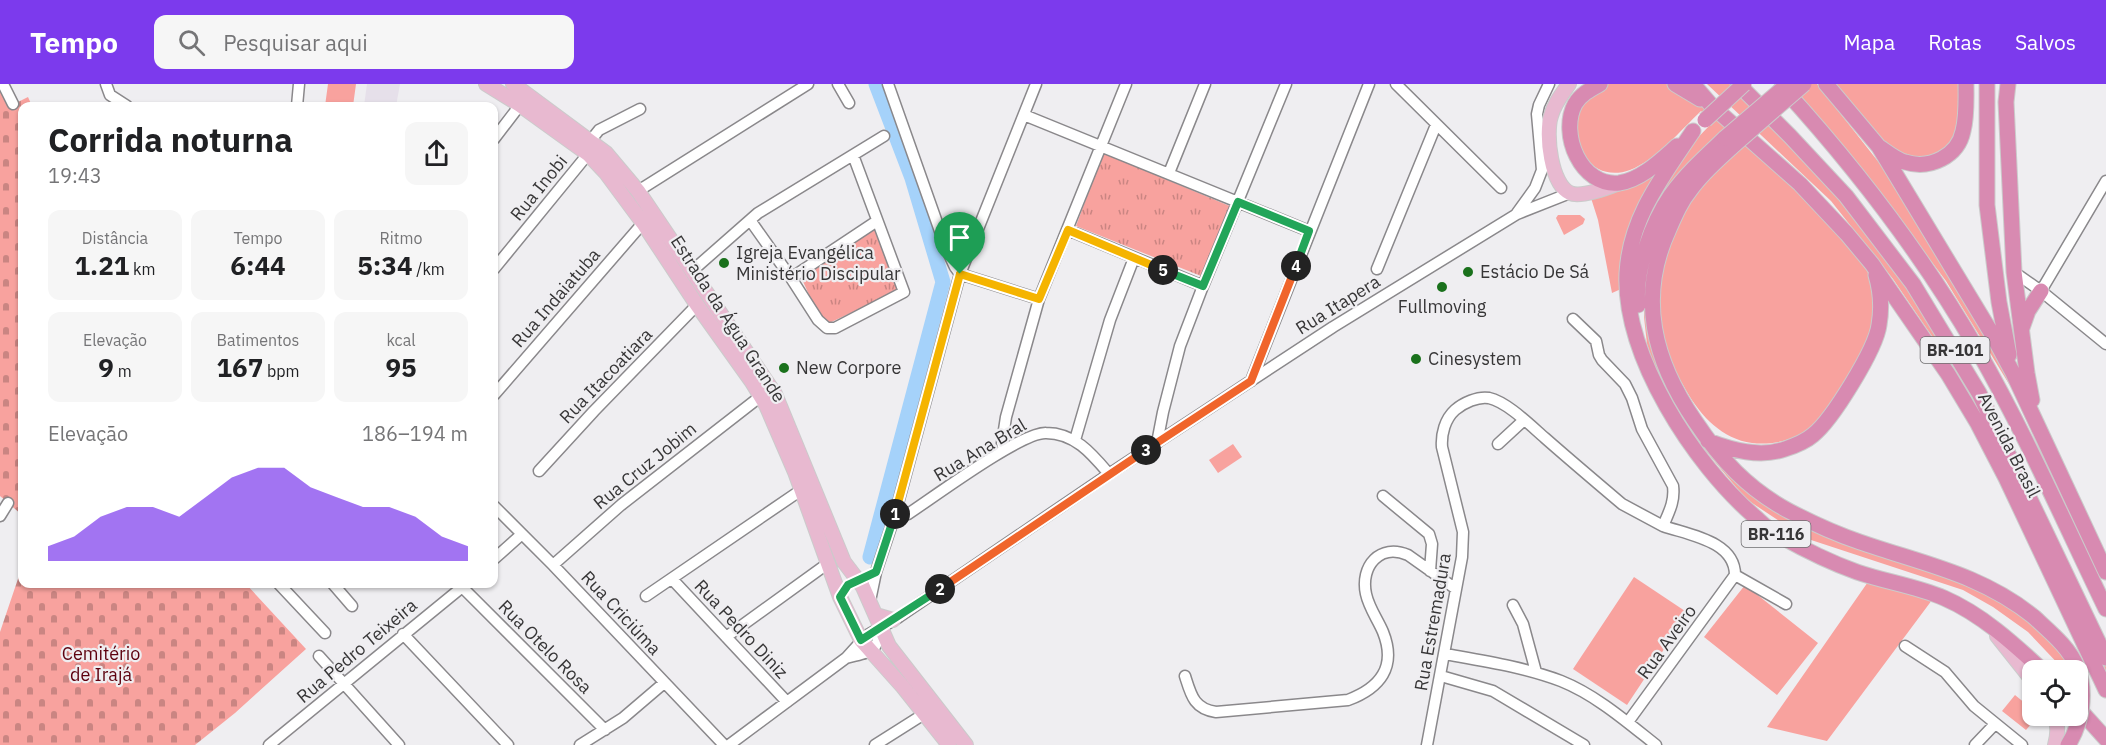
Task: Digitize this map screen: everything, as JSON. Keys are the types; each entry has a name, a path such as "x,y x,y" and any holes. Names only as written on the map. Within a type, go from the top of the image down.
{"highway":[{"path":"1600,84 1587,91 1575,105 1570,122 1571,137 1574,150 1587,171 1599,180 1619,183 1642,173 1693,131 1744,84"},
{"path":"1675,84 1711,105"},
{"name":"Avenida Brasil","path":"1692,84 1711,105 1800,184 1872,264 1948,374 1978,424 2106,690"},
{"name":"Avenida Brasil","path":"1738,84 1846,196 1913,284 1979,393 2106,658"},
{"name":"Avenida Brasil","path":"1779,84 1811,119 1900,230 1975,346 2030,448 2106,609"},
{"name":"BR-116","path":"1788,84 1730,141 1681,182 1670,197 1644,253 1639,278 1637,299 1642,352 1679,428 1702,461 1737,501 1772,531 1801,547 1857,572 1915,587 1945,599 1986,623 2031,660"},
{"path":"1804,84 1730,141 1680,206 1662,244 1653,278 1652,317 1666,370 1678,395 1708,441 1737,475 1788,510 1858,542 1970,577 1997,590 2034,617 2063,646 2077,667 2082,700 2080,719 2067,745"},
{"name":"Avenida Brasil","path":"1826,84 1879,147 1944,252 2013,373 2106,572"},
{"path":"1879,147 1904,162 1919,165 1935,162 1947,156 1958,146 1964,129 1966,84"},
{"path":"1987,84 1987,206 1999,302 2013,373"},
{"path":"2008,84 2006,102 2014,272 2031,394 2042,437"},
{"path":"1642,352 1633,326 1629,301 1630,253 1651,193 1693,131"},
{"path":"1708,441 1728,449 1770,453 1793,446 1814,435 1852,382 1876,339 1882,307 1880,290 1872,264"},
{"path":"2022,331 2028,311 2041,291"},
{"path":"2088,719 2106,739"}],"main road":[{"name":"Estrada da Água Grande","path":"513,84 591,140 606,153 638,191 779,401 789,444"},
{"name":"Estrada da Água Grande","path":"490,85 588,154 606,173 643,223 761,396 789,444 806,486 846,567 858,580 870,601 895,654 966,745"},
{"path":"1567,87 1553,110 1549,130 1556,176 1561,185 1570,193 1585,193 1619,183"},
{"name":"Estrada da Água Grande","path":"806,486 826,564 840,597 866,646 949,745"},
{"path":"840,597 845,588 858,580"},
{"path":"878,621 893,620"},
{"path":"1986,623 2022,668"},
{"path":"2055,745 2057,726"}],"street":[{"path":"3,84 13,104"},
{"path":"106,84 110,95 121,102"},
{"path":"297,102 299,84"},
{"path":"638,191 808,84"},
{"path":"838,84 849,103"},
{"path":"888,84 946,248 960,274 1039,299"},
{"path":"870,601 876,572 894,518 960,274 1036,84"},
{"path":"1004,450 1002,443 1006,417 1039,299 1126,84"},
{"path":"1169,173 1205,84"},
{"path":"1157,443 1180,346 1286,84"},
{"path":"1251,381 1369,84"},
{"path":"1396,84 1501,188"},
{"name":"Rua Itapera","path":"1517,214 1535,188 1542,170 1537,114 1550,84"},
{"path":"498,135 520,105"},
{"path":"591,140 598,130 640,109"},
{"path":"1024,115 1309,231"},
{"path":"1377,269 1436,125"},
{"path":"692,271 750,220 884,136"},
{"name":"Rua Inobi","path":"498,264 588,154"},
{"path":"750,220 823,326 827,328 835,328 904,292 853,155"},
{"path":"2041,291 2106,182"},
{"name":"Rua Itapera","path":"893,620 1251,381 1517,214 1570,193"},
{"path":"791,278 877,221"},
{"name":"Rua Indaiatuba","path":"498,390 643,223"},
{"path":"1068,230 1203,286"},
{"path":"1075,440 1110,320 1134,258"},
{"path":"2014,272 2106,344"},
{"name":"Rua Itacoatiara","path":"539,471 698,305"},
{"path":"1573,319 1596,341 1599,355 1625,384 1642,429 1669,478 1674,494 1663,526"},
{"name":"Rua Cruz Jobim","path":"553,565 621,505 761,396"},
{"name":"Rua Estremadura","path":"1427,745 1462,557 1463,532 1442,447 1446,422 1452,412 1460,406 1486,397 1497,401 1524,420 1622,504 1663,526 1716,545 1732,560 1733,578"},
{"path":"1498,444 1524,420"},
{"name":"Rua Ana Bral","path":"894,518 908,514 1004,450 1039,433 1075,440 1092,454 1109,474"},
{"path":"646,596 806,486"},
{"path":"1383,496 1429,534 1432,544 1430,571"},
{"path":"0,516 8,503"},
{"name":"Rua Criciúma","path":"498,510 724,745"},
{"path":"498,555 522,534"},
{"path":"1185,676 1190,694 1198,706 1216,712 1348,700 1361,695 1378,682 1388,662 1388,648 1365,592 1365,578 1372,562 1380,554 1400,551 1456,589"},
{"path":"726,637 826,564"},
{"path":"858,580 876,572"},
{"path":"1733,578 1786,604"},
{"name":"Rua Aveiro","path":"1628,722 1733,578"},
{"name":"Rua Pedro Diniz","path":"672,579 787,702"},
{"path":"283,588 325,633"},
{"path":"336,588 352,606"},
{"name":"Rua Pedro Teixeira","path":"269,745 460,588"},
{"name":"Rua Otelo Rosa","path":"467,588 605,730"},
{"path":"1513,605 1523,624 1536,672"},
{"path":"736,743 787,702 866,646 878,621"},
{"path":"403,634 508,745"},
{"path":"1905,646 1945,672 1974,706 2022,745"},
{"path":"1445,654 1536,672 1563,682 1628,722 1656,745"},
{"path":"319,656 395,744"},
{"path":"1441,676 1493,692 1584,745"},
{"path":"580,745 638,706 664,683"},
{"path":"875,745 924,714"},
{"path":"1975,745 1995,724"}],"shaded area":[{"path":"367,84 400,84 397,102 365,102"}],"green space":[{"path":"0,84 12,105 18,102 18,512 0,496"},
{"path":"328,84 356,84 354,102 326,102"},
{"path":"1603,84 1675,84 1680,87 1768,159 1809,198 1846,240 1866,268 1872,281 1875,315 1870,339 1818,421 1805,432 1779,442 1761,444 1731,437 1706,418 1687,392 1672,364 1663,336 1659,309 1660,282 1665,256 1675,230 1707,178 1740,148 1731,140 1689,184 1677,201 1657,246 1651,270 1649,319 1652,343 1669,389 1719,460 1744,486 1796,517 1848,540 1983,585 2004,596 2031,618 2065,660 2055,660 2028,632 1993,607 1963,590 1805,538 1746,499 1685,426 1655,368 1647,344 1644,317 1645,276 1649,255 1658,230 1675,198 1698,167 1730,138 1723,132 1686,167 1661,197 1647,227 1632,288 1636,247 1647,211 1676,163 1713,122 1701,111 1668,144 1649,159 1630,170 1612,173 1597,168 1585,157 1578,143 1575,127 1578,110 1587,95"},
{"path":"1707,84 1732,84 1792,145 1902,272 1980,400 2106,665 2106,673 2000,447 1946,357 1893,279 1831,201"},
{"path":"1787,84 1817,84 1884,169 1933,242 2028,415 1946,281 1871,181"},
{"path":"1836,84 1962,84 1960,125 1955,137 1939,153 1919,158 1908,156 1897,152 1887,144"},
{"path":"28,97 30,102 18,102"},
{"path":"1103,153 1232,207 1201,276 1076,226"},
{"path":"1656,174 1637,215 1621,289 1612,293 1598,220 1591,198"},
{"path":"1558,215 1580,215 1585,219 1583,224 1564,235 1556,218"},
{"path":"876,226 901,289 823,326 801,277"},
{"path":"1233,444 1242,457 1218,473 1209,460"},
{"path":"1634,577 1688,613 1627,705 1573,669"},
{"name":"Cemitério de Irajá","path":"18,579 18,588 250,588 306,649 235,713 195,745 0,745 0,632"},
{"path":"1870,579 1935,596 1827,741 1767,727"},
{"path":"1745,585 1818,643 1777,695 1704,637"},
{"path":"2015,695 2022,701 2022,726 2029,726 2026,730 2002,711"}],"waterway":[{"path":"870,557 943,282 912,178 876,84"}],"place":[{"name":"Igreja Evangélica Ministério Discipular","path":"724,263"},
{"name":"Estácio De Sá","path":"1468,272"},
{"name":"Fullmoving","path":"1442,287"},
{"name":"Cinesystem","path":"1416,359"},
{"name":"New Corpore","path":"784,368"}],"route":[{"path":"1238,202 1309,231 1251,381 1070,500 899,617 861,640 840,597 848,585 876,572 894,518 960,274 1039,299 1068,230 1203,286 1238,202"}]}
